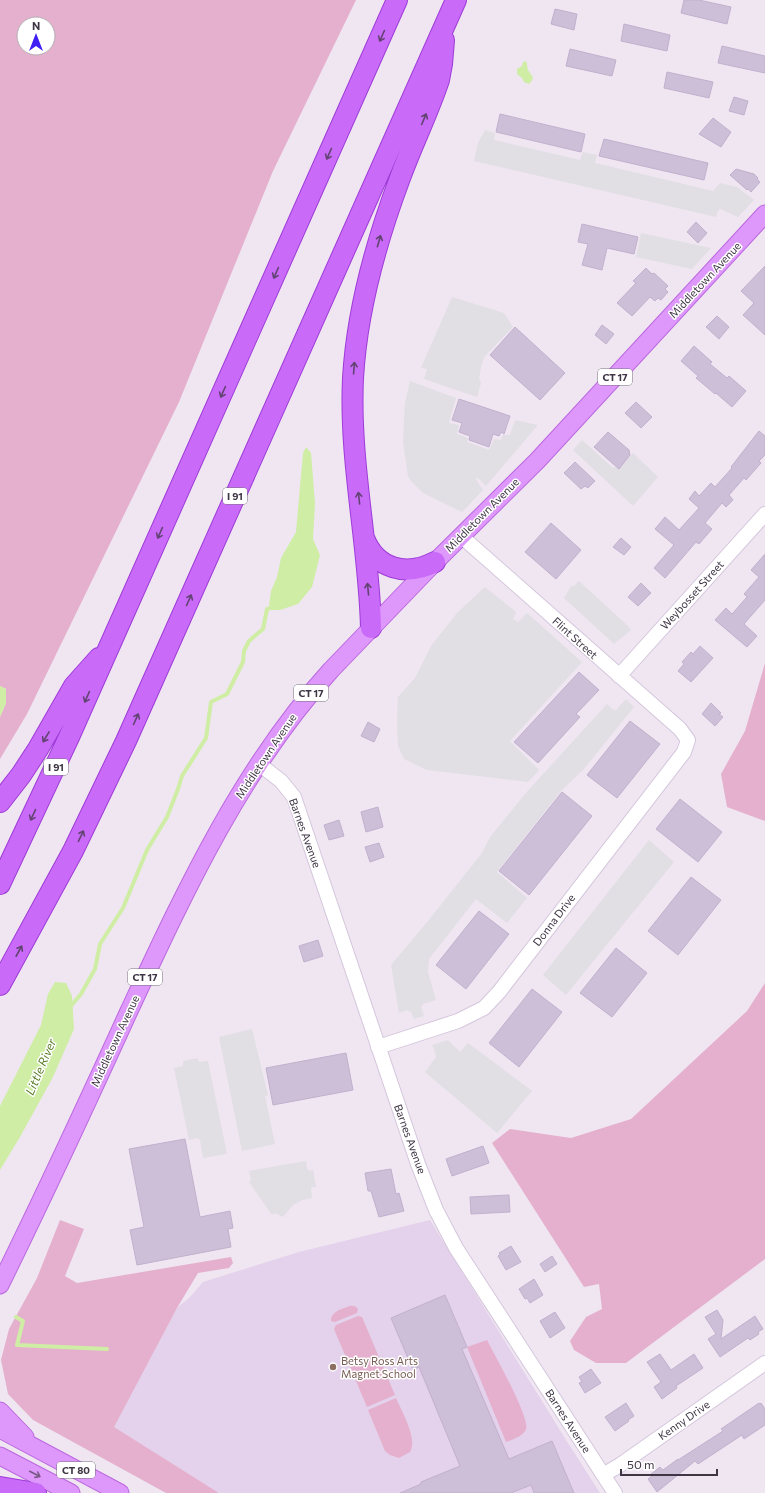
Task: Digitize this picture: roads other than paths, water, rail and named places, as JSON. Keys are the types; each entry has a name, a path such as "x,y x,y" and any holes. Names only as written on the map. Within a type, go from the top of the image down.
{"highway":[{"name":"I 91","path":"0,884 44,794 397,0"},
{"name":"I 91","path":"0,985 70,857 126,741 456,0"},
{"path":"371,628 356,469 353,419 354,372 358,331 371,270 383,229 400,180 439,80 443,53 444,28"},
{"path":"363,537 374,556 391,567 413,569 424,567 435,562"},
{"path":"0,802 38,750 74,686 109,648"},
{"path":"0,1487 36,1493"}],"main road":[{"name":"Middletown Avenue","path":"0,1285 189,885 222,822 285,725 310,694 371,628 542,455 765,214"},
{"path":"0,1411 23,1434 32,1447"},
{"name":"CT 80","path":"0,1429 120,1493"},
{"name":"CT 80","path":"0,1456 71,1493"}],"street":[{"name":"Weybosset Street","path":"619,676 765,514"},
{"name":"Flint Street","path":"461,536 680,729 688,740"},
{"name":"Donna Drive","path":"378,1046 458,1021 484,1008 499,992 684,752 688,740"},
{"name":"Barnes Avenue","path":"259,764 281,781 294,797 378,1046 436,1210 456,1248 614,1493"},
{"name":"Kenny Drive","path":"603,1475 620,1465 765,1363"}],"water":[{"path":"525,61 533,78 529,84 524,82 517,74 517,69 522,66 523,62"},
{"path":"306,447 311,453 315,503 313,539 320,555 312,587 298,604 280,610 273,610 269,606 271,591 277,577 281,558 296,532 303,453"},
{"path":"0,686 6,689 6,703 0,717"},
{"name":"Little River","path":"55,982 66,983 72,996 74,1029 53,1077 0,1170 0,1106 41,1025 48,994"}],"waterway":[{"path":"70,1007 81,994 95,969 100,944 123,908 147,850 167,817 182,776 206,738 211,702 227,694 243,662 244,651 249,641 263,629 267,609 275,607"},
{"path":"16,1317 23,1321 17,1345 107,1349"}],"place":[{"name":"Betsy Ross Arts Magnet School","path":"333,1367"}]}
